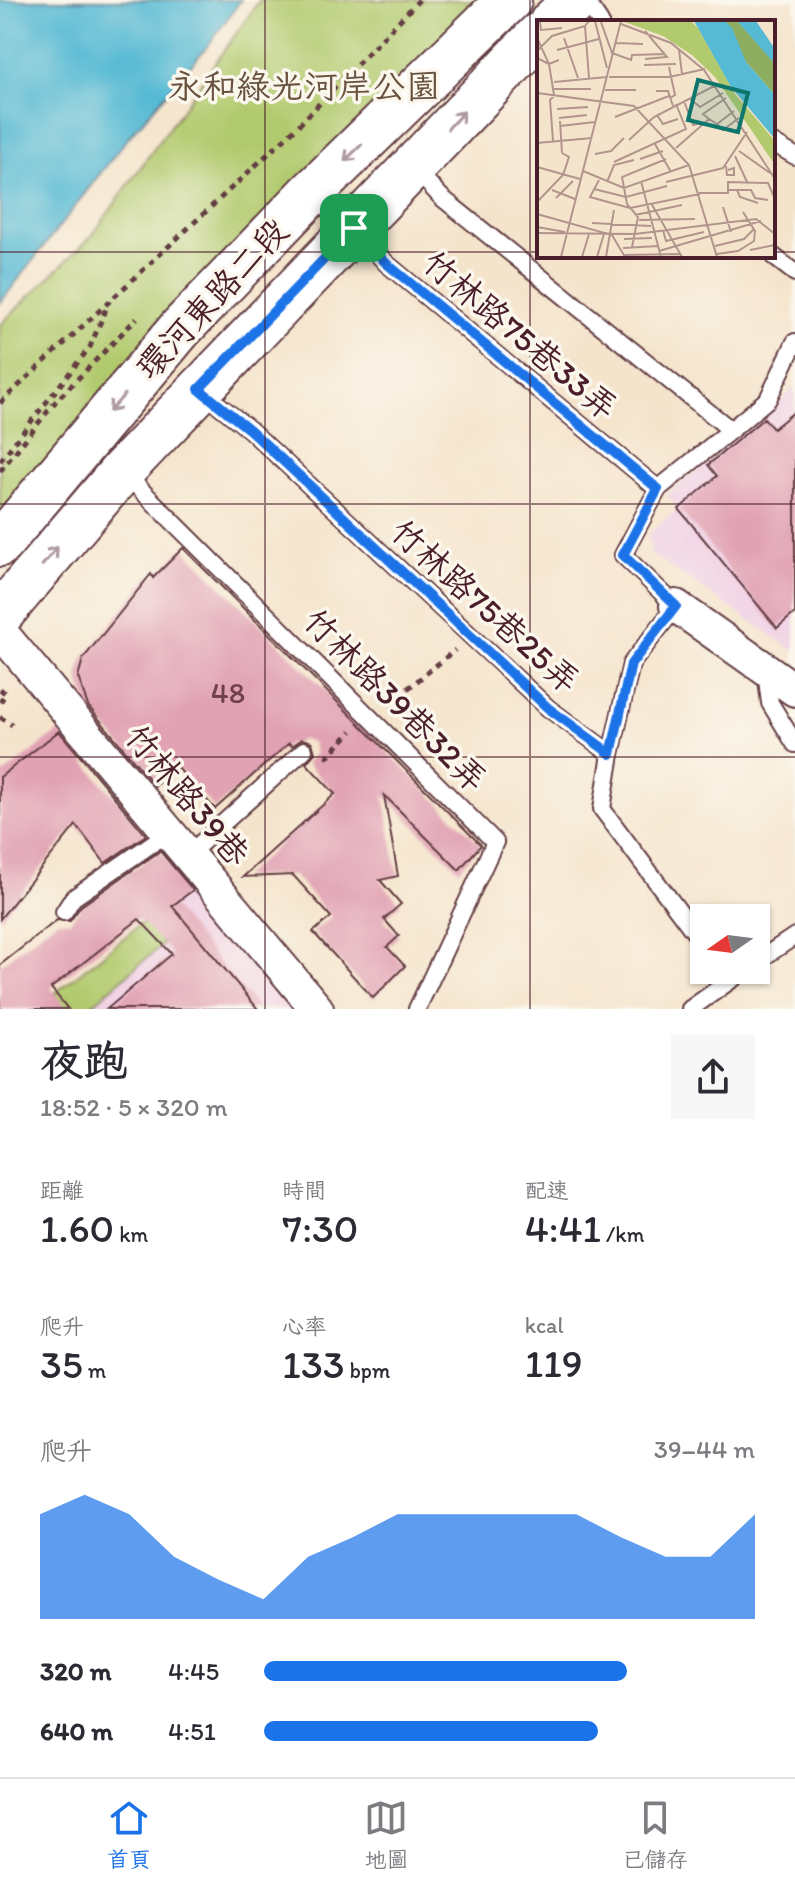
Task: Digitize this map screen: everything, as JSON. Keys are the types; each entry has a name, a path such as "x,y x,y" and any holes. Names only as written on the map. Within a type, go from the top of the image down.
{"street":[{"name":"環河東路二段","path":"0,544 180,329 309,195 509,0"},
{"path":"554,20 576,0"},
{"name":"環河東路二段","path":"0,615 122,471 412,167 528,51"},
{"path":"676,606 795,690"},
{"name":"竹林路39巷","path":"0,631 317,1009"}],"lane":[{"path":"585,0 599,20"},
{"path":"775,144 795,156"},
{"path":"412,167 441,197 731,430"},
{"name":"竹林路75巷33弄","path":"309,195 354,228 386,263 658,489"},
{"path":"775,258 795,273"},
{"path":"676,606 623,555 658,489 768,399 795,342"},
{"name":"竹林路75巷25弄","path":"199,389 250,430 548,708 611,754 631,664 676,606"},
{"name":"竹林路39巷32弄","path":"122,471 495,842 417,1009"},
{"path":"766,671 770,703 795,744"},
{"path":"64,912 73,898 179,843 304,750"},
{"path":"611,754 602,809 690,926"},
{"path":"770,953 795,936"},
{"path":"690,1009 716,984"}],"path":[{"path":"0,403 107,307 297,127 419,0"},
{"path":"0,461 90,347 107,307"},
{"path":"0,689 6,694 0,702"},
{"path":"0,717 12,725"}],"shaded area":[{"path":"795,388 795,651 651,554 648,535 678,509 667,495"},
{"path":"193,890 292,1009 62,1009 55,993"}],"green space":[{"name":"永和綠光河岸公園","path":"260,0 500,0 0,544 0,325 91,237"},
{"path":"146,920 163,944 87,1009 62,1009 55,993"}],"water":[{"path":"0,0 241,0 206,48 127,139 0,303"}],"building":[{"path":"795,411 795,613 777,628 679,509 717,476 708,465 764,418 773,429"},
{"path":"183,548 481,845 459,870 384,795 398,876 380,880 401,904 384,919 399,936 387,947 405,966 373,998 313,932 331,917 293,875 243,877 335,794 306,763 315,753 312,742 302,739 292,746 289,743 215,809 177,767 155,786 88,706 78,677 83,659 151,574 153,578"},
{"path":"59,731 146,835 105,863 76,825 0,919 0,777"},
{"path":"160,851 193,890 172,906 258,1009 107,1009 172,954 139,919 51,988 68,1009 0,1009 0,965 57,920 70,921 81,906"}],"route":[{"path":"354,228 386,263 658,489 623,555 676,606 631,664 611,754 548,708 250,430 199,389 354,228"}]}
